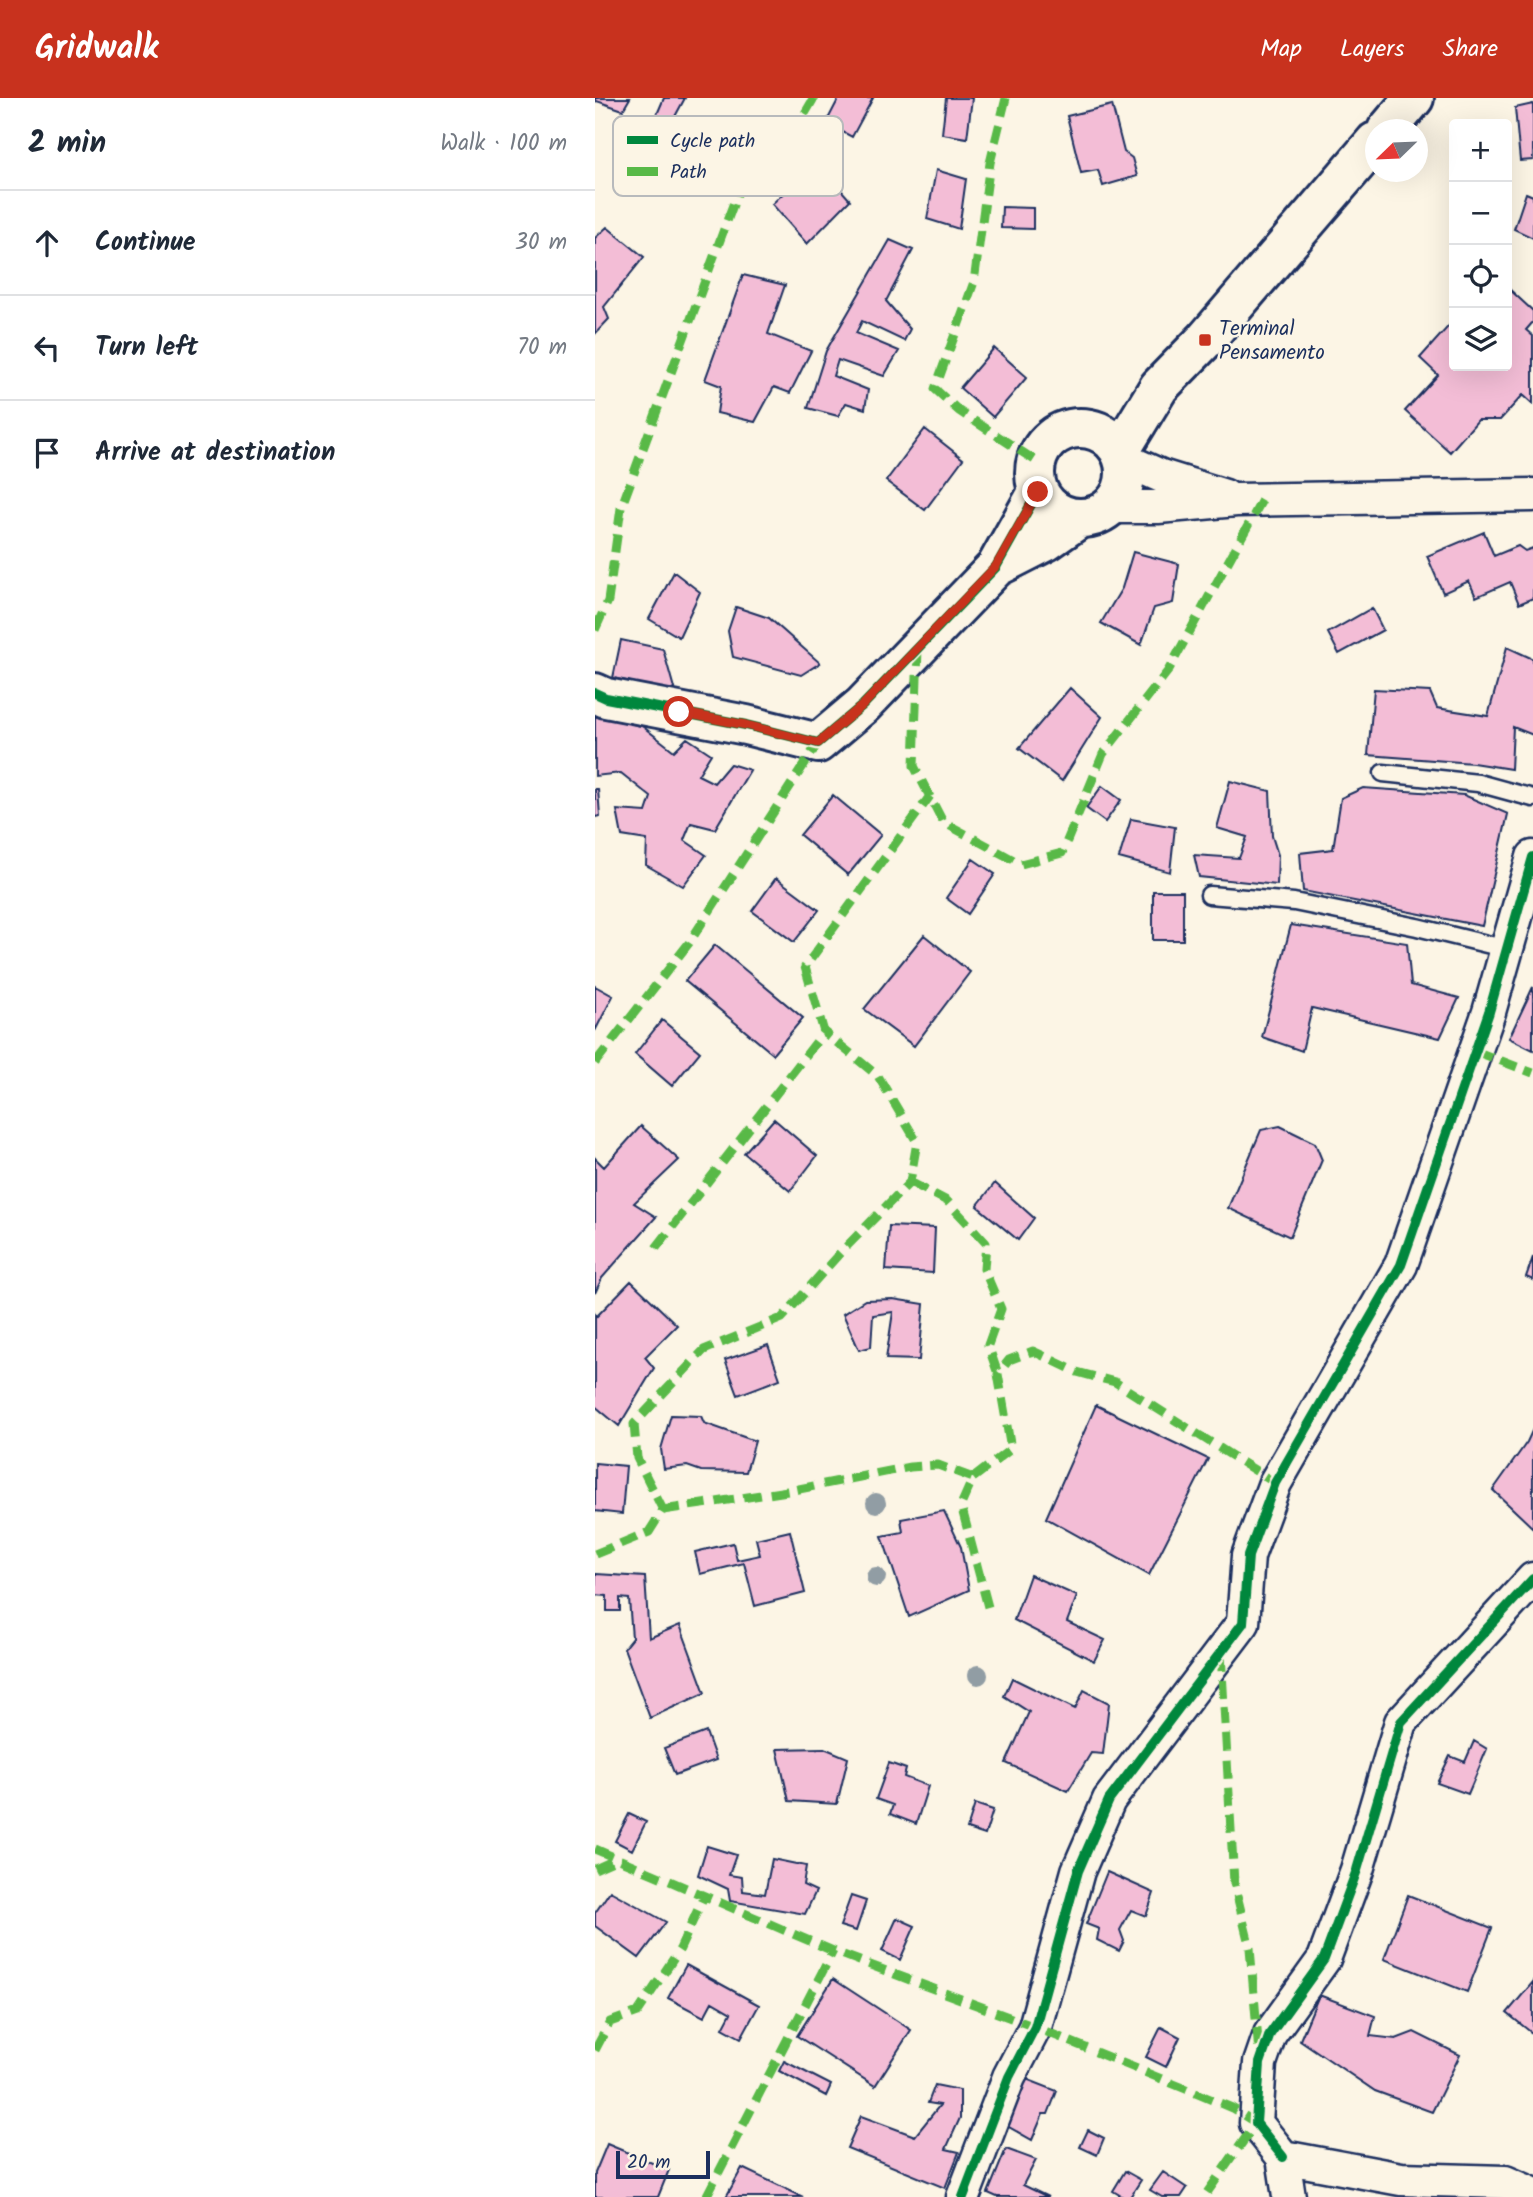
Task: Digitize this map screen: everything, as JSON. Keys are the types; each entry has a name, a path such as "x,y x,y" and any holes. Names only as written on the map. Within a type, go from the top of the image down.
{"street":[{"path":"1396,119 1414,98"},
{"path":"1121,455 1159,387 1205,340 1365,154"},
{"path":"1159,387 1053,436 1042,447 1036,461 1034,477 1038,492 1049,506 1063,515 1236,500 1533,495"},
{"path":"996,566 1047,541 1118,497 1125,472 1121,455 1112,441 1091,428 1067,429"},
{"path":"1121,455 1161,476 1236,500"},
{"path":"595,693 606,698 746,725 818,743 863,705 996,566 1038,492"},
{"path":"963,2197 1009,2077 1035,2027 1078,1871 1108,1800 1243,1623 1248,1556 1275,1483 1401,1265 1518,932 1533,857"},
{"path":"1289,2197 1283,2157 1256,2123 1260,2063 1270,2035 1324,1959 1357,1870 1401,1722 1533,1579"},
{"path":"1283,2157 1401,2179 1505,2182 1533,2194"}],"lane":[{"path":"1383,773 1478,783 1533,798"},
{"path":"1209,895 1294,902 1417,927 1518,932"}],"building":[{"path":"595,98 630,98 623,110 595,102"},
{"path":"664,98 685,98 675,116 656,116"},
{"path":"839,98 873,98 852,137 843,132 843,116 830,116"},
{"path":"946,98 972,98 967,138 942,134"},
{"path":"1533,104 1533,160 1520,161 1515,108"},
{"path":"1112,105 1124,152 1132,158 1137,176 1103,186 1098,170 1081,173 1067,116"},
{"path":"936,170 966,179 959,229 927,219"},
{"path":"843,192 850,200 807,244 772,204 780,196 843,196"},
{"path":"1526,193 1533,196 1533,238 1514,229"},
{"path":"1002,207 1033,208 1033,229 1001,228"},
{"path":"607,227 644,257 604,307 609,319 595,334 595,238"},
{"path":"890,240 913,250 886,301 910,329 904,341 862,321 856,333 899,351 884,376 838,360 833,376 868,390 865,409 846,403 838,416 808,408 826,351"},
{"path":"743,275 785,285 768,334 811,351 790,393 774,387 755,422 717,413 721,386 705,380"},
{"path":"1512,292 1533,311 1533,322 1526,330 1533,336 1533,404 1523,395 1500,420 1478,420 1450,452 1405,411 1438,375 1420,358 1449,326 1449,371 1512,371"},
{"path":"994,348 1027,377 993,417 960,388"},
{"path":"925,429 963,459 925,510 886,481"},
{"path":"1484,532 1494,556 1518,546 1525,551 1533,548 1533,598 1519,604 1510,582 1476,597 1469,581 1443,593 1427,556"},
{"path":"1133,552 1179,564 1173,603 1154,608 1141,645 1101,623 1122,588"},
{"path":"674,572 700,592 679,637 649,619"},
{"path":"736,607 769,618 820,663 801,675 733,657 728,631"},
{"path":"1372,608 1383,630 1339,654 1328,633"},
{"path":"621,640 663,649 675,692 613,678"},
{"path":"1507,647 1533,659 1533,735 1513,727 1511,769 1473,763 1368,755 1374,689 1430,692 1437,708 1488,716"},
{"path":"1070,688 1102,717 1062,781 1019,748"},
{"path":"595,716 642,726 674,751 687,738 711,754 698,775 714,783 730,764 750,770 715,829 691,823 684,840 706,855 683,886 646,865 647,840 622,836 617,810 646,812 651,797 621,773 595,776"},
{"path":"1230,781 1270,791 1272,836 1278,855 1277,885 1199,877 1194,855 1239,858 1247,837 1217,828"},
{"path":"1102,786 1121,800 1105,822 1086,808"},
{"path":"1363,788 1464,795 1508,814 1482,926 1303,891 1300,853 1333,849 1341,798"},
{"path":"595,789 598,789 600,816 595,817"},
{"path":"833,795 881,835 848,875 800,835"},
{"path":"1131,819 1175,827 1170,872 1119,858"},
{"path":"973,859 995,874 968,914 946,898"},
{"path":"776,878 819,910 794,942 752,911"},
{"path":"1153,891 1183,891 1183,940 1153,940"},
{"path":"1291,925 1407,943 1411,985 1459,998 1440,1038 1312,1008 1302,1051 1262,1037"},
{"path":"924,935 970,972 914,1046 864,1009"},
{"path":"715,945 803,1018 773,1054 685,981"},
{"path":"595,986 613,996 595,1031"},
{"path":"1533,987 1533,1050 1509,1038"},
{"path":"662,1020 700,1052 672,1086 635,1054"},
{"path":"774,1119 817,1156 790,1191 744,1153"},
{"path":"641,1126 679,1160 634,1203 656,1217 602,1278 595,1293 595,1158 604,1167"},
{"path":"1280,1126 1315,1143 1322,1160 1290,1237 1228,1208 1261,1130"},
{"path":"995,1183 1034,1218 1018,1240 977,1206"},
{"path":"889,1226 935,1228 933,1273 886,1270"},
{"path":"1533,1257 1533,1280 1526,1277"},
{"path":"631,1281 677,1325 645,1357 654,1368 619,1426 595,1406 595,1314 597,1316"},
{"path":"893,1299 924,1304 919,1360 886,1359 893,1312 873,1315 871,1347 859,1350 843,1314 865,1300"},
{"path":"768,1345 780,1379 738,1395 725,1360"},
{"path":"1096,1405 1208,1459 1149,1575 1046,1518"},
{"path":"671,1415 701,1416 704,1423 755,1441 746,1472 701,1471 687,1466 664,1469 661,1449"},
{"path":"1533,1429 1533,1528 1493,1490 1527,1442"},
{"path":"595,1463 626,1466 622,1514 595,1511"},
{"path":"944,1511 961,1547 969,1590 909,1617 882,1536 903,1532 901,1519"},
{"path":"790,1531 805,1593 755,1606 744,1563 700,1574 695,1552 733,1543 737,1560 760,1555 756,1539"},
{"path":"596,1574 645,1577 649,1638 680,1625 705,1693 650,1718 624,1648 632,1638 629,1599 620,1598 620,1611 607,1611 607,1596 595,1595"},
{"path":"1030,1575 1077,1596 1067,1622 1105,1640 1094,1661 1014,1620"},
{"path":"1012,1678 1075,1709 1084,1690 1109,1703 1103,1754 1091,1753 1068,1791 1006,1763 1029,1712 1004,1696"},
{"path":"706,1732 716,1760 675,1775 664,1748"},
{"path":"1474,1741 1487,1749 1468,1794 1437,1783 1450,1756 1465,1762"},
{"path":"824,1748 848,1758 837,1804 789,1801 777,1749"},
{"path":"889,1763 906,1769 904,1777 928,1786 916,1824 890,1814 893,1805 876,1799"},
{"path":"975,1804 993,1810 985,1835 967,1829"},
{"path":"629,1814 646,1822 632,1850 615,1841"},
{"path":"707,1846 736,1855 729,1875 742,1877 743,1891 765,1894 772,1859 806,1866 803,1885 816,1891 805,1914 730,1901 728,1889 698,1875"},
{"path":"1107,1872 1154,1893 1146,1916 1131,1910 1120,1930 1124,1941 1119,1951 1097,1940 1099,1929 1086,1924"},
{"path":"610,1891 666,1922 639,1958 595,1926 595,1913"},
{"path":"1408,1895 1492,1928 1467,1992 1384,1959"},
{"path":"851,1896 866,1901 856,1931 840,1926"},
{"path":"897,1918 915,1926 900,1960 882,1951"},
{"path":"686,1965 759,2005 741,2038 723,2028 731,2013 712,2002 704,2017 668,1998"},
{"path":"833,1979 911,2030 875,2086 797,2036"},
{"path":"1533,1982 1533,2034 1507,2013"},
{"path":"1319,1995 1375,2016 1370,2036 1396,2039 1414,2032 1460,2055 1432,2112 1375,2091 1300,2040"},
{"path":"1161,2027 1180,2037 1166,2067 1146,2057"},
{"path":"784,2061 831,2085 826,2096 779,2071"},
{"path":"1021,2077 1057,2091 1048,2114 1043,2114 1032,2140 1000,2122"},
{"path":"935,2085 960,2090 960,2118 946,2149 959,2152 945,2188 847,2148 861,2116 915,2136 940,2105 928,2103"},
{"path":"1088,2130 1104,2138 1097,2155 1080,2147"},
{"path":"607,2144 669,2170 658,2197 595,2197 595,2173"},
{"path":"1006,2149 1036,2160 1023,2185 1048,2197 997,2197 988,2193"},
{"path":"742,2168 803,2197 726,2197"},
{"path":"1125,2171 1141,2180 1130,2197 1123,2197 1113,2191"},
{"path":"1163,2172 1187,2188 1181,2197 1162,2197 1150,2190"}],"marked path":[{"path":"804,116 814,98"},
{"path":"1006,98 990,163 974,282 935,389 959,411 1036,461"},
{"path":"595,630 608,601 621,508 736,196"},
{"path":"918,648 914,766 943,822 1021,864 1062,853 1103,754 1168,671 1262,500"},
{"path":"595,1063 689,943 818,743"},
{"path":"656,1248 824,1032 805,967 930,796"},
{"path":"595,1554 649,1532 663,1510 637,1458 634,1424 704,1350 782,1318 839,1254 910,1182 917,1142 878,1076 824,1032"},
{"path":"1475,1051 1533,1073"},
{"path":"910,1182 947,1201 986,1243 984,1269 1001,1309 988,1345 998,1374"},
{"path":"988,1607 961,1505 973,1478 1011,1449 998,1374 1009,1360 1033,1351 1077,1372 1115,1382 1275,1483"},
{"path":"663,1510 794,1490 910,1467 938,1465 973,1478"},
{"path":"1221,1653 1234,1883 1250,1948 1259,2053"},
{"path":"595,1849 833,1951 1035,2027 1232,2108 1256,2123 1204,2197"},
{"path":"595,1869 617,1859"},
{"path":"595,2050 610,2022 638,2012 680,1949 704,1896"},
{"path":"706,2197 833,1951"}],"cycle path":[{"path":"595,693 606,698 746,725 818,743 863,705 996,567 1038,492"},
{"path":"963,2197 1009,2077 1035,2027 1078,1871 1109,1800 1243,1623 1248,1556 1275,1483 1401,1265 1489,1012 1533,857"},
{"path":"1283,2157 1256,2123 1260,2063 1270,2034 1324,1959 1357,1870 1401,1722 1533,1579"}],"place":[{"name":"Terminal Pensamento","path":"1205,340"}],"route":[{"path":"679,712 792,735 818,743 863,705 996,566 1038,492"}]}
